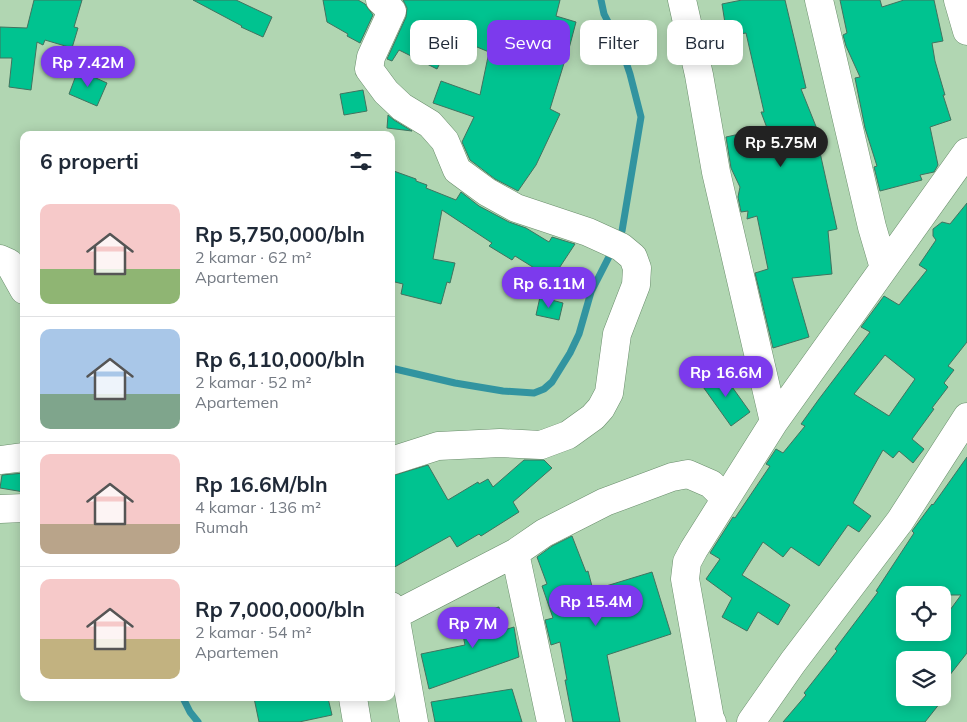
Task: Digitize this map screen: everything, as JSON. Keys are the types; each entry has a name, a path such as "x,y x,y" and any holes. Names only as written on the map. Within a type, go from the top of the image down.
{"street":[{"path":"380,0 392,11 371,57 369,69 386,92 402,107 430,124 446,141 457,170 487,192 516,208 588,232 621,247 633,257 637,268 636,285 617,334 609,393 593,417 568,435 541,445 500,443 438,446 395,461"},
{"path":"682,0 699,75 716,172 774,422"},
{"path":"819,0 872,227 884,268"},
{"path":"958,0 967,31"},
{"path":"712,722 697,652 685,579 687,562 725,498 774,422 967,152"},
{"path":"0,258 9,263 20,283"},
{"path":"751,722 793,662 900,521 967,417"},
{"path":"0,460 20,458"},
{"path":"395,609 515,553 544,533 605,502 672,477 688,474 711,484 725,498"},
{"path":"0,509 20,508"},
{"path":"515,553 550,722"},
{"path":"395,621 414,722"},
{"path":"354,701 357,722"}],"building":[{"path":"34,0 82,0 74,27 78,28 72,48 45,40 43,45 37,42 31,90 9,87 12,58 0,58 0,27 27,28"},
{"path":"193,0 236,0 272,17 263,37"},
{"path":"323,0 358,0 365,4 373,15 360,43 327,22"},
{"path":"403,0 560,0 556,16 569,20 487,20 487,51 477,47 477,20 410,20 410,56 399,50 392,61 387,59 406,17 407,8"},
{"path":"742,0 785,0 806,88 801,89 817,129 815,130 837,229 828,231 832,274 792,278 809,337 773,348 755,273 768,269 757,216 747,219 748,211 741,212 738,197 740,187 731,168 726,137 767,128 761,112 764,112 746,33 743,33 743,20 724,20 722,4"},
{"path":"840,0 880,0 882,7 904,0 934,0 943,41 932,43 945,95 943,95 951,120 930,127 938,165 934,172 920,175 922,180 880,191 874,167 877,166 865,128 855,78 860,77 843,35 847,33"},
{"path":"570,20 576,22 570,45"},
{"path":"487,62 487,65 563,65 550,109 560,114 536,165 518,191 495,179 470,160 462,142 474,117 433,103 441,81 480,95"},
{"path":"429,65 439,65 437,69"},
{"path":"78,70 107,83 97,106 69,94"},
{"path":"363,90 367,111 344,115 340,94"},
{"path":"388,115 394,120 412,131 387,128"},
{"path":"395,171 416,179 416,181 427,185 426,188 456,200 461,192 479,206 509,222 526,228 549,242 552,237 575,244 552,279 515,256 512,260 489,246 492,243 442,210 433,259 455,263 450,283 447,282 441,304 401,294 403,284 395,282"},
{"path":"967,203 967,342 948,366 954,370 944,383 948,387 912,439 924,449 913,463 899,451 893,458 883,450 853,503 871,516 859,532 848,525 819,566 791,547 783,557 763,542 742,575 790,605 778,625 758,612 747,631 722,617 732,598 706,579 720,559 710,553 733,517 735,518 770,466 766,464 776,449 783,453 805,426 801,424 870,332 861,327 884,296 899,305 927,270 919,265 936,240 933,236 933,229 942,222 950,224","holes":["885,355 915,379 889,416 854,394"]},
{"path":"540,297 563,303 559,320 536,315"},
{"path":"720,370 750,412 731,426 701,384"},
{"path":"967,457 967,653 951,673 951,651 896,651 896,706 938,706 925,722 783,722 806,695 804,693 837,651 835,649 878,592 876,591 914,533 912,531"},
{"path":"524,460 544,460 552,468 513,502 519,512 481,536 479,534 457,547 450,536 395,567 395,475 428,465 448,500 478,482 479,484 488,479 493,487"},
{"path":"20,473 20,491 0,488 2,475"},
{"path":"572,536 586,572 588,571 593,590 652,572 671,634 607,655 620,722 573,722 560,642 551,645 545,620 553,618 542,586 547,584 537,557 552,546"},
{"path":"499,607 504,630 514,627 519,657 429,689 421,654 465,645 459,616"},
{"path":"512,689 522,722 435,722 431,702"},
{"path":"255,701 329,701 332,715 299,722 259,722"}],"waterway":[{"path":"601,0 604,14 621,47 641,117 622,231 617,240"},
{"path":"395,369 455,383 503,391 534,393 544,389 552,382 570,353 579,334 591,292 613,249"},
{"path":"184,701 198,722"}]}
